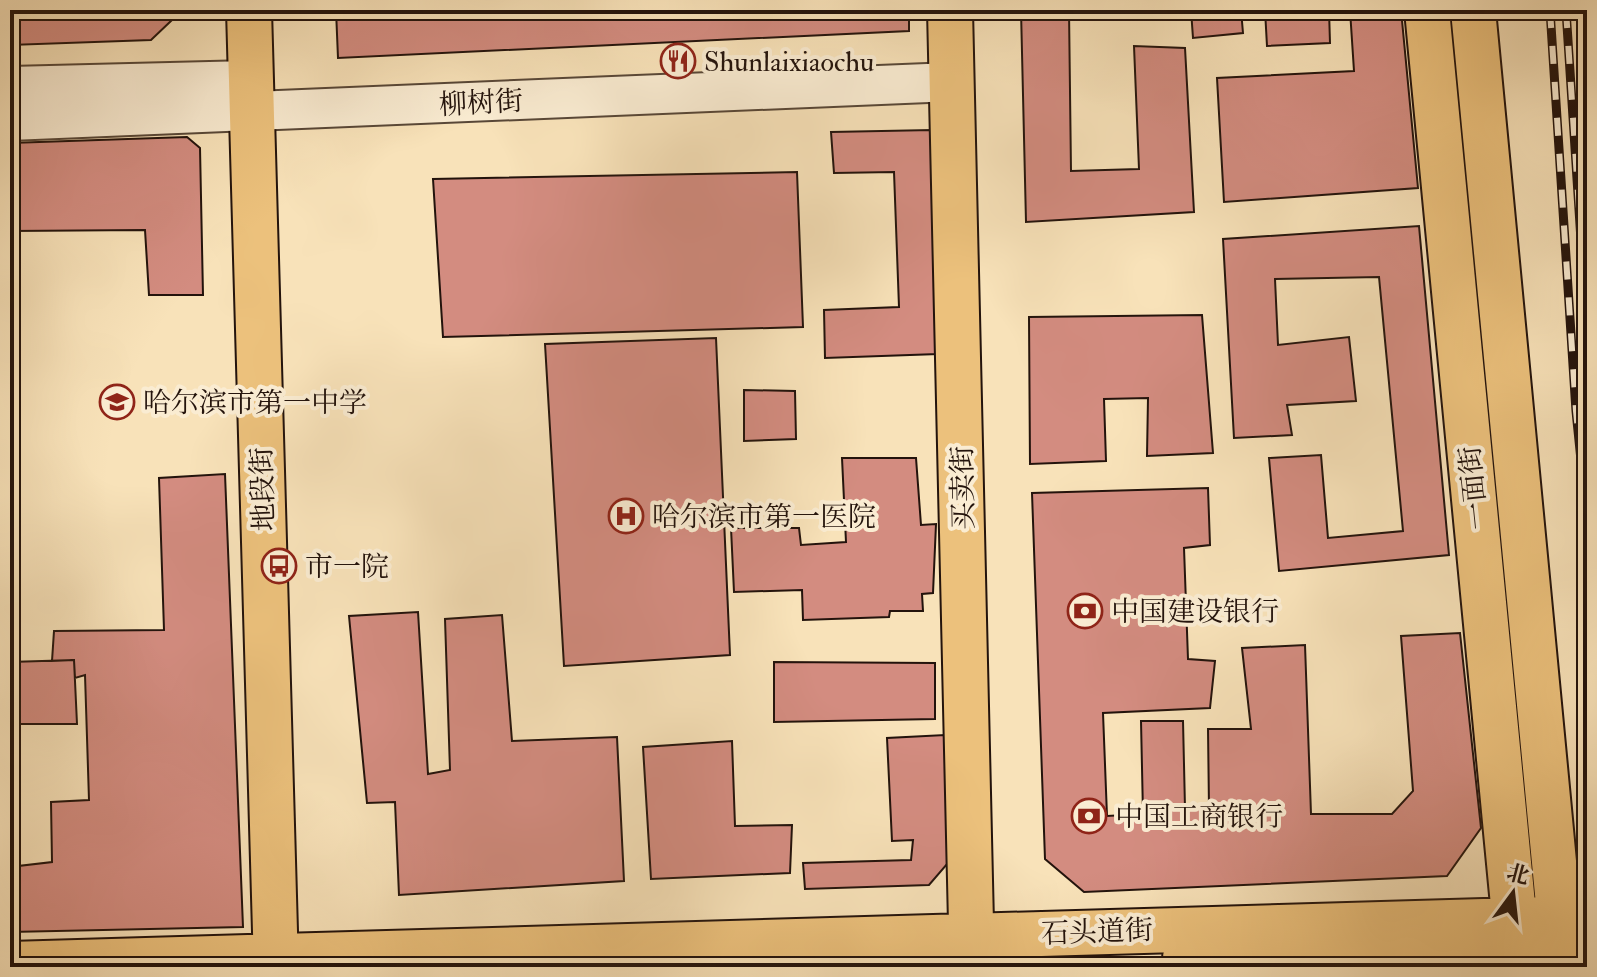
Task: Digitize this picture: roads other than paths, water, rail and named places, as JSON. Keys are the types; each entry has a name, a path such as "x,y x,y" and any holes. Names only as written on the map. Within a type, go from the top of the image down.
{"main road":[{"name":"地段街","path":"249,10 276,961"},
{"name":"买卖街","path":"950,10 972,954"},
{"name":"一面街","path":"1427,10 1518,947"},
{"name":"一面街","path":"1473,10 1572,942"},
{"name":"石头道街","path":"10,964 1518,947 1572,942"},
{"name":"石头道街","path":"722,967 972,954"}],"street":[{"name":"柳树街","path":"10,86 251,96 952,82"},
{"name":"柳树街","path":"10,121 251,96"}],"railway":[{"path":"1550,10 1576,411 1587,519"},
{"path":"1566,10 1587,332"}],"place":[{"name":"Shunlaixiaochu","path":"678,61"},
{"name":"哈尔滨市第一中学","path":"117,402"},
{"name":"哈尔滨市第一医院","path":"626,516"},
{"name":"市一院","path":"279,566"},
{"name":"中国建设银行","path":"1085,611"},
{"name":"中国工商银行","path":"1089,816"}]}
